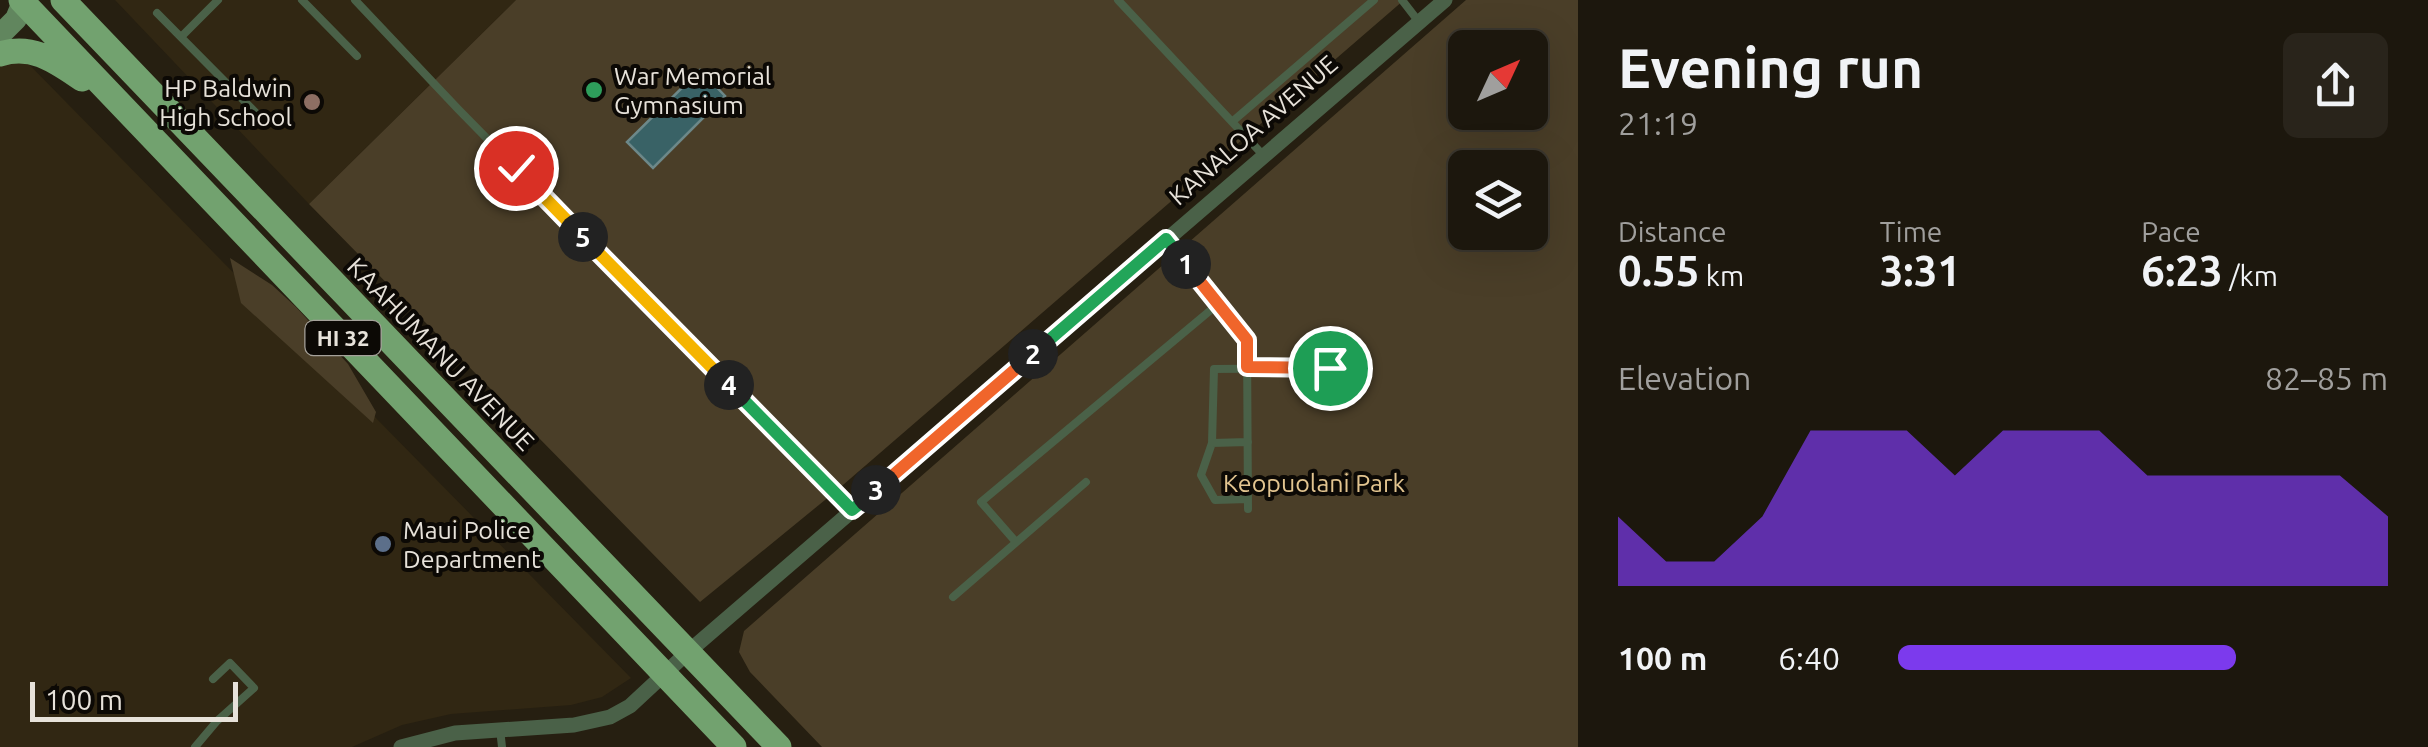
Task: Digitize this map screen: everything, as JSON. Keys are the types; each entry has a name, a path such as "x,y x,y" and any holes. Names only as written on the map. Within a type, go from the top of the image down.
{"main road":[{"name":"KAAHUMANU AVENUE","path":"63,0 778,747"},
{"path":"0,35 16,19 17,4"},
{"name":"HI 32","path":"17,4 124,108 734,747"},
{"path":"0,54 24,50 49,58 124,108"}],"street":[{"name":"KANALOA AVENUE","path":"400,747 454,733 574,725 610,717 630,706 686,652 1445,0"}],"lane":[{"path":"181,37 218,0"},
{"path":"302,0 357,56"},
{"path":"356,0 852,510"},
{"path":"1118,0 1263,155"},
{"path":"1232,120 1374,0"},
{"path":"1402,0 1419,22"},
{"path":"89,13 100,40"},
{"path":"157,13 263,120"},
{"path":"1166,239 1247,340 1247,367 1248,442 1248,504 1215,500 1201,474 1212,443 1214,369 1247,367 1330,368"},
{"path":"1016,542 981,502 1218,304"},
{"path":"1212,443 1248,442"},
{"path":"953,597 1086,482"},
{"path":"195,747 254,688 230,662 213,679"},
{"path":"500,729 502,747"}],"shaded area":[{"name":"HP Baldwin High School","path":"115,0 516,0 309,204"},
{"path":"10,45 631,678 602,697 571,705 451,714 402,725 352,747 0,747 0,55"}],"green space":[{"path":"516,0 1404,0 836,491 700,602 309,204"},
{"name":"Keopuolani Park","path":"1466,0 1578,0 1578,747 822,747 750,672 739,652 744,631"},
{"path":"230,258 272,285 348,364 376,412 373,423 241,303"}],"water":[{"path":"700,70 725,96 653,168 627,142"}],"place":[{"name":"War Memorial Gymnasium","path":"594,90"},
{"name":"HP Baldwin High School","path":"312,102"},
{"name":"Maui Police Department","path":"383,544"}],"route":[{"path":"516,168 852,510 1166,239 1247,340 1247,367 1330,368"}]}
